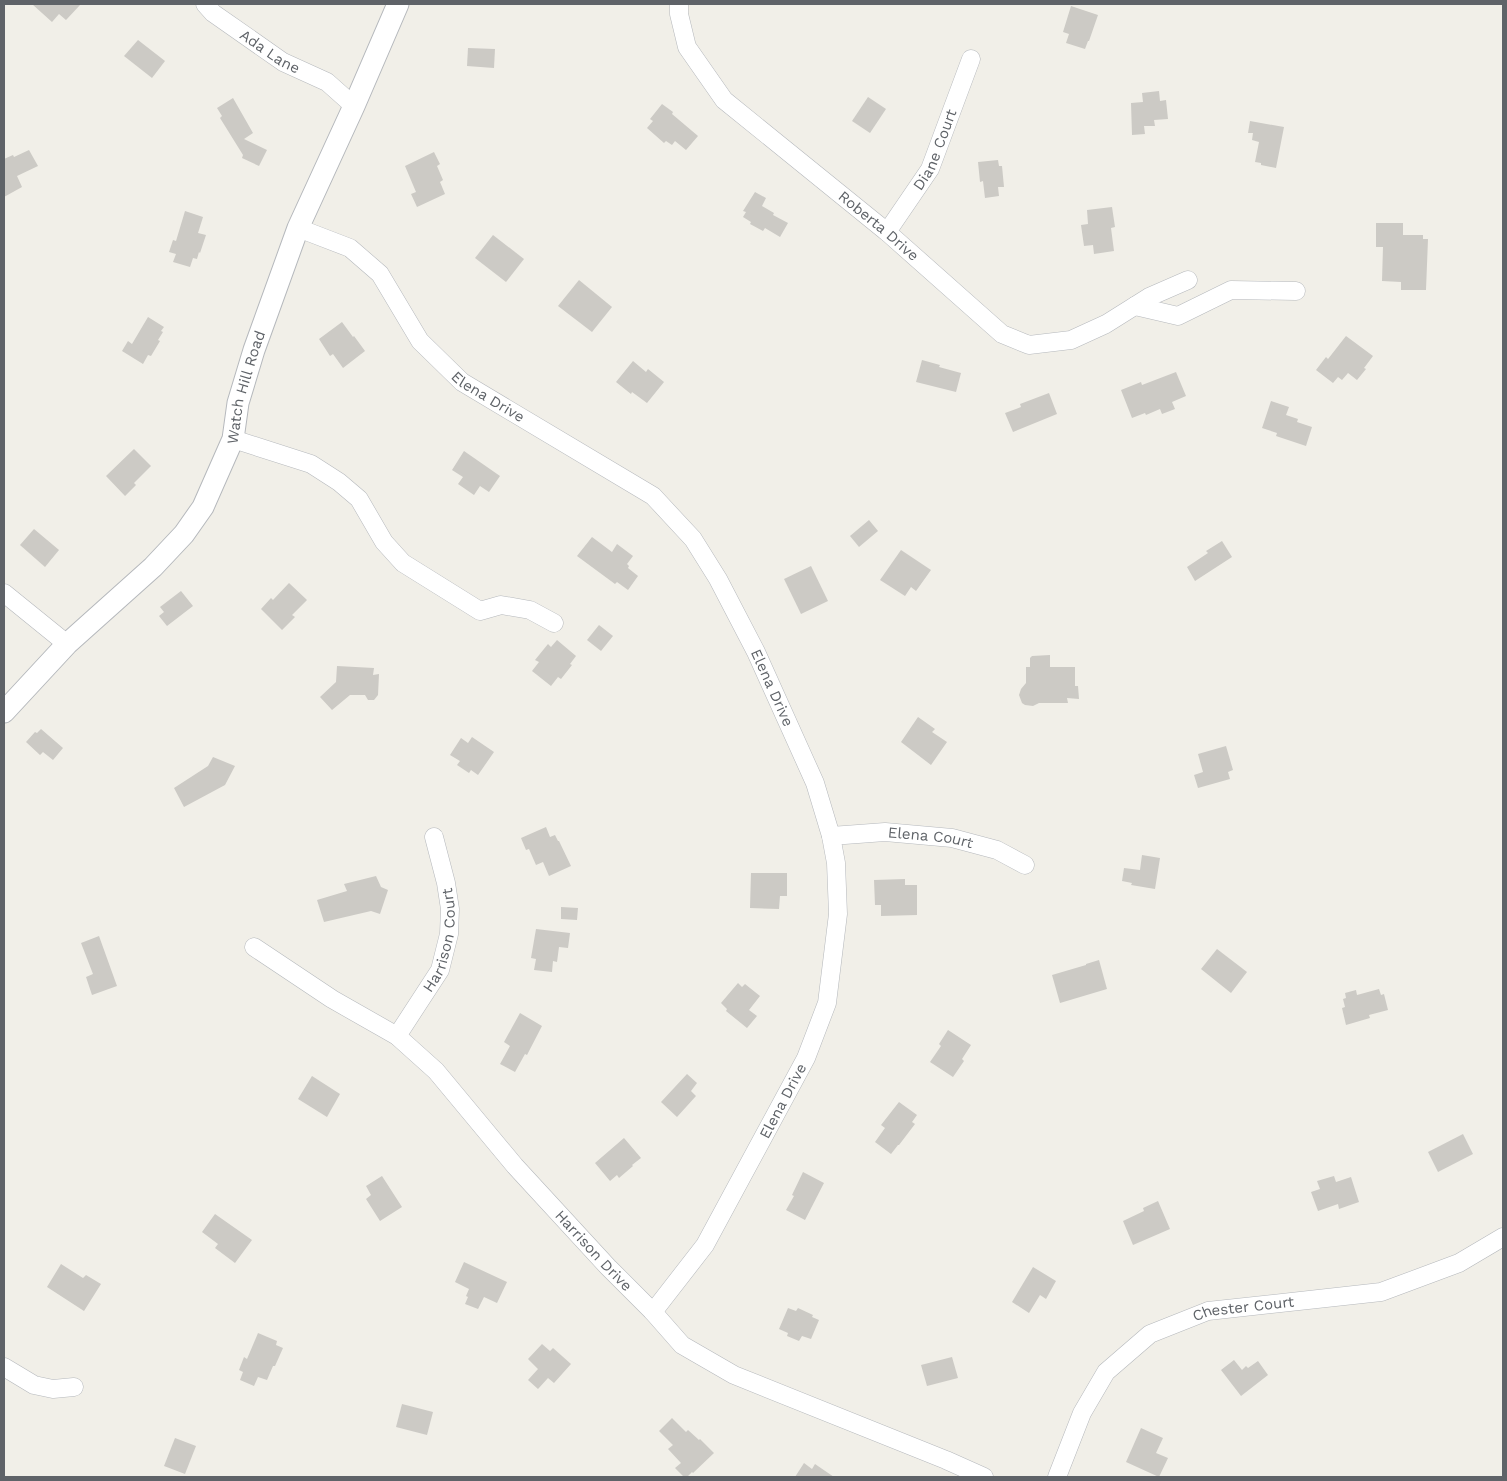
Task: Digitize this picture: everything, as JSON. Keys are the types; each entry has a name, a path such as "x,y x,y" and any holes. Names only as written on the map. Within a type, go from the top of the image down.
{"street":[{"name":"Ada Lane","path":"205,4 213,13 283,62 327,82 347,100"},
{"name":"Watch Hill Road","path":"4,712 67,644 153,567 184,534 204,507 234,438 238,403 254,350 347,100 398,4"},
{"name":"Roberta Drive","path":"679,4 679,14 688,48 724,100 887,232 1002,334 1029,345 1072,340 1106,324 1149,297 1188,280"},
{"name":"Diane Court","path":"887,232 930,169 971,59"},
{"name":"Elena Drive","path":"298,228 350,248 380,274 420,341 462,382 653,496 693,539 718,578 756,652 815,783 831,836 836,863 838,914 828,1004 806,1058 705,1245 653,1312"},
{"path":"1135,306 1178,316 1231,290 1296,291"},
{"path":"234,438 311,464 339,482 359,499 384,542 403,563 480,611 501,605 508,606 530,610 554,623"},
{"path":"4,593 67,644"},
{"name":"Elena Court","path":"831,836 885,832 952,838 997,850 1025,865"},
{"name":"Harrison Court","path":"397,1036 440,970 449,934 450,909 446,883 434,837"},
{"name":"Harrison Drive","path":"254,947 332,999 397,1036 436,1071 515,1166 608,1268 653,1312 682,1345 734,1375 984,1477"},
{"name":"Chester Court","path":"1057,1477 1082,1413 1106,1372 1150,1334 1208,1311 1381,1292 1459,1262 1503,1237"},
{"path":"4,1367 34,1385 53,1389 74,1387"}],"building":[{"path":"32,4 81,4 66,20 59,14 52,22"},
{"path":"1071,6 1098,15 1085,49 1066,43 1069,34 1063,32"},
{"path":"138,40 165,61 152,78 124,56"},
{"path":"468,48 495,49 494,68 467,66"},
{"path":"1159,91 1160,101 1166,100 1168,119 1154,120 1155,126 1144,126 1145,134 1132,135 1131,103 1143,102 1142,93"},
{"path":"868,97 886,109 870,133 852,121"},
{"path":"233,98 253,133 244,139 267,150 259,166 242,158 243,155 220,118 222,116 217,108"},
{"path":"662,104 698,136 686,150 675,141 672,145 666,141 664,143 647,128 653,121 650,119"},
{"path":"1250,121 1284,127 1276,168 1255,162 1259,142 1252,140 1253,133 1248,133"},
{"path":"29,150 38,166 17,176 22,187 4,197 4,159 13,155 14,157"},
{"path":"434,152 440,164 437,166 443,180 440,182 445,194 417,207 411,194 416,192 405,166"},
{"path":"998,160 999,166 1002,166 1004,187 998,187 999,196 985,198 983,181 980,182 978,162"},
{"path":"755,192 766,198 762,206 774,213 773,215 788,223 780,237 765,228 763,231 750,224 751,222 743,217 746,212 743,211"},
{"path":"1112,207 1115,227 1111,228 1114,251 1094,254 1093,245 1084,246 1081,225 1088,224 1087,210"},
{"path":"185,211 203,217 198,233 206,235 197,259 193,258 190,267 173,262 176,254 169,252 173,240 176,241"},
{"path":"1376,223 1403,223 1403,235 1423,235 1423,239 1428,239 1426,290 1401,290 1401,282 1382,281 1383,247 1376,247"},
{"path":"493,235 524,259 506,282 475,258"},
{"path":"579,280 612,307 592,332 558,306"},
{"path":"148,317 164,327 158,340 160,341 151,356 148,355 143,364 122,351 128,341 132,344"},
{"path":"342,322 365,351 343,368 333,354 330,356 319,339"},
{"path":"1346,336 1373,356 1357,380 1348,373 1342,380 1338,377 1333,383 1316,370 1326,357 1328,359"},
{"path":"922,360 961,373 956,392 916,382"},
{"path":"633,361 646,372 648,369 664,382 647,403 632,392 631,394 616,382"},
{"path":"1176,372 1186,396 1172,402 1175,409 1162,414 1160,409 1132,418 1121,390 1141,382 1142,385"},
{"path":"1049,393 1057,414 1013,432 1005,413 1021,407 1020,404"},
{"path":"1271,401 1289,407 1286,415 1298,419 1297,422 1312,427 1306,446 1276,436 1277,433 1262,428"},
{"path":"134,449 151,466 134,483 136,485 125,496 106,476"},
{"path":"464,451 500,476 489,492 480,486 474,495 458,484 463,477 452,470"},
{"path":"869,520 878,531 859,547 850,536"},
{"path":"34,529 59,550 45,567 20,545"},
{"path":"592,537 612,552 617,544 633,556 627,564 628,568 638,576 628,590 617,582 615,584 577,556"},
{"path":"1222,541 1232,557 1195,581 1187,567 1208,553 1206,551"},
{"path":"901,550 931,570 916,591 911,587 905,596 880,580"},
{"path":"811,566 828,601 801,614 784,579"},
{"path":"289,583 307,600 292,615 295,617 282,630 261,609 271,598 273,600"},
{"path":"181,591 193,606 167,626 159,616 164,612 160,607"},
{"path":"599,625 613,636 601,651 587,640"},
{"path":"557,640 576,656 570,664 572,665 561,679 558,677 551,686 532,671 539,662 535,660 548,644 551,647"},
{"path":"1050,655 1050,667 1075,667 1075,686 1078,686 1079,699 1067,698 1068,703 1025,705 1022,703 1019,695 1026,683 1026,667 1030,667 1030,658 1032,656"},
{"path":"337,666 374,668 373,675 379,674 378,695 374,700 368,700 365,695 350,695 332,710 320,697 336,682"},
{"path":"918,717 935,729 932,732 947,742 931,765 901,742"},
{"path":"41,729 63,748 53,760 43,752 40,755 26,742 35,732 37,733"},
{"path":"472,737 494,752 478,775 471,770 469,773 457,765 460,761 450,755 461,738 468,743"},
{"path":"1226,746 1233,770 1228,772 1230,779 1198,788 1194,775 1203,772 1198,754"},
{"path":"213,757 235,766 225,785 184,807 174,788 208,766"},
{"path":"546,827 550,837 555,835 559,841 571,866 549,876 543,862 536,865 529,849 526,850 521,838"},
{"path":"1142,855 1160,858 1155,889 1131,885 1132,883 1122,881 1124,868 1140,870"},
{"path":"751,873 787,873 787,896 780,896 779,909 750,908"},
{"path":"376,876 381,887 388,890 380,914 371,911 324,922 317,900 347,891 344,884"},
{"path":"905,879 905,885 917,885 917,915 881,916 881,905 875,905 874,880"},
{"path":"561,907 578,908 577,920 561,919"},
{"path":"536,929 570,933 568,948 559,947 557,962 553,961 552,972 534,970 536,959 531,958"},
{"path":"99,936 117,986 92,995 86,977 93,974 81,943"},
{"path":"1217,949 1247,972 1231,993 1201,969"},
{"path":"1099,960 1107,989 1060,1003 1052,975"},
{"path":"738,983 742,987 745,984 760,996 749,1010 757,1016 747,1028 726,1011 727,1009 721,1003"},
{"path":"1379,989 1381,995 1384,994 1388,1010 1369,1015 1370,1018 1346,1025 1342,1008 1345,1007 1343,999 1346,998 1345,993 1356,990 1357,995"},
{"path":"520,1013 542,1026 527,1055 525,1054 515,1072 500,1064 510,1046 504,1042"},
{"path":"948,1030 971,1045 962,1059 964,1061 953,1077 930,1062 941,1046 939,1044"},
{"path":"687,1074 697,1083 691,1091 696,1096 677,1117 661,1102"},
{"path":"312,1076 340,1094 327,1117 298,1099"},
{"path":"899,1102 917,1115 912,1122 915,1124 891,1154 875,1142 885,1128 881,1125"},
{"path":"1463,1134 1473,1154 1438,1172 1428,1152"},
{"path":"624,1138 641,1158 619,1178 617,1175 610,1181 595,1163"},
{"path":"803,1172 824,1183 805,1220 786,1210 794,1196 792,1195"},
{"path":"382,1176 402,1207 380,1221 366,1199 371,1195 366,1186"},
{"path":"1334,1176 1336,1182 1351,1177 1359,1202 1339,1209 1338,1204 1318,1211 1311,1192 1320,1189 1317,1181"},
{"path":"1158,1201 1170,1229 1133,1245 1123,1221 1144,1211 1143,1208"},
{"path":"215,1214 252,1240 235,1263 215,1248 218,1244 202,1232"},
{"path":"464,1262 507,1282 497,1303 484,1297 478,1309 465,1304 469,1289 455,1282"},
{"path":"61,1264 83,1278 86,1275 101,1284 84,1311 47,1287"},
{"path":"1033,1267 1056,1281 1046,1299 1040,1295 1029,1313 1012,1302"},
{"path":"788,1308 796,1311 798,1308 819,1320 811,1339 802,1336 799,1341 787,1336 788,1333 779,1329"},
{"path":"258,1333 277,1341 276,1345 283,1348 267,1380 258,1377 254,1386 240,1380 243,1372 239,1370 244,1357 247,1359"},
{"path":"542,1344 550,1351 553,1348 571,1364 554,1383 548,1378 538,1389 528,1380 538,1369 528,1359"},
{"path":"952,1357 958,1378 927,1386 921,1365"},
{"path":"1234,1360 1242,1370 1246,1366 1248,1368 1258,1361 1268,1375 1241,1396 1221,1370"},
{"path":"402,1404 433,1412 427,1435 396,1427"},
{"path":"672,1418 686,1432 688,1430 700,1439 714,1453 687,1477 684,1477 675,1468 681,1463 668,1449 673,1445 659,1431"},
{"path":"1141,1428 1163,1438 1156,1453 1168,1458 1159,1477 1126,1462"},
{"path":"175,1438 196,1446 185,1474 164,1466"},
{"path":"804,1463 812,1469 815,1464 834,1477 795,1477"}]}
